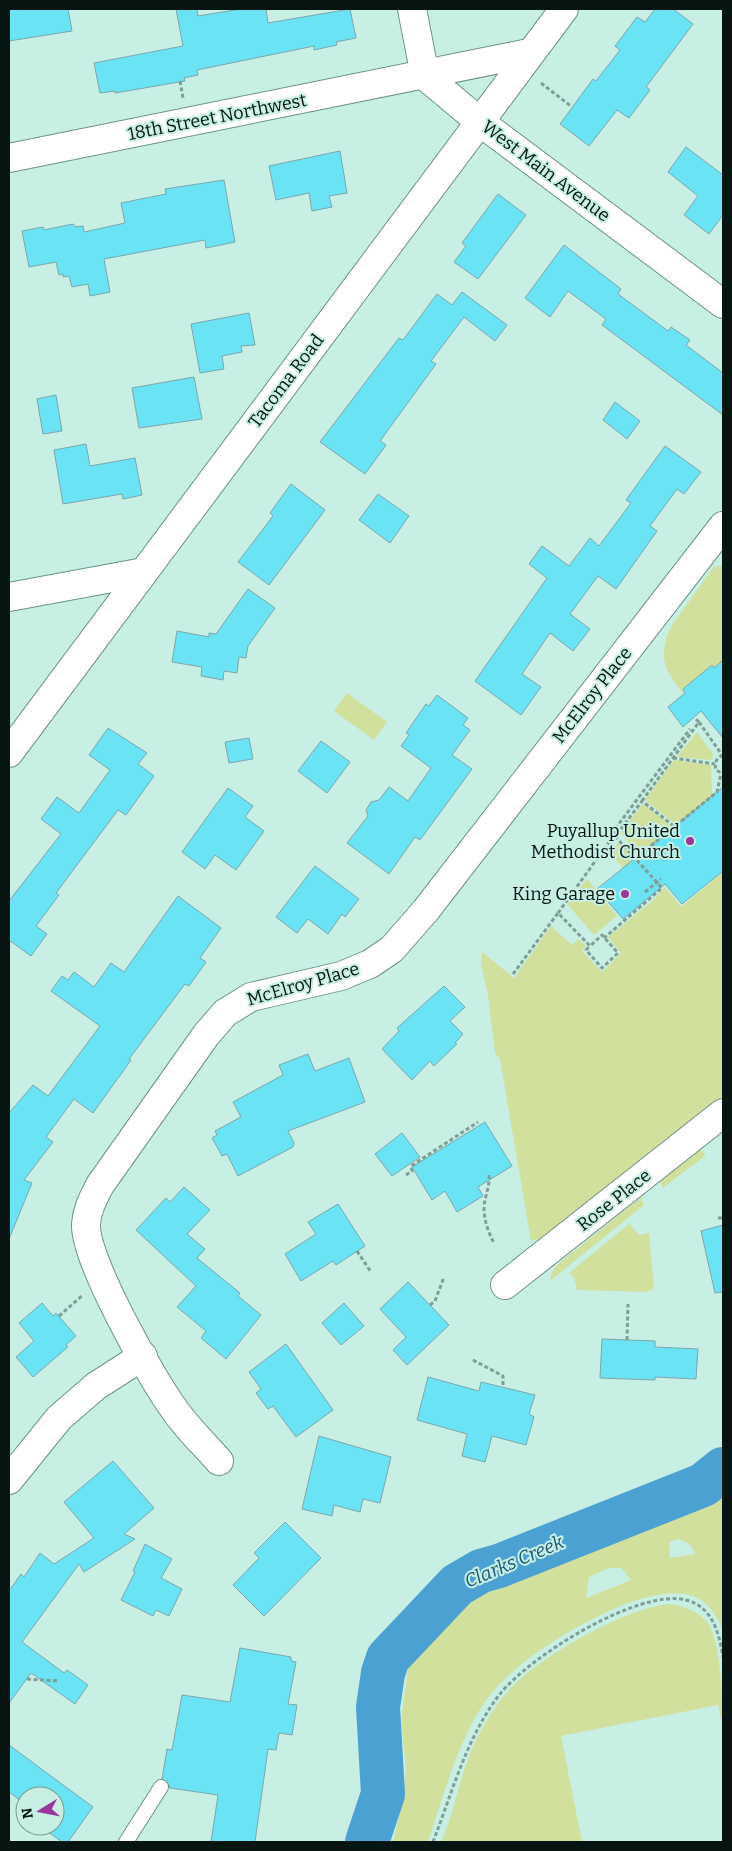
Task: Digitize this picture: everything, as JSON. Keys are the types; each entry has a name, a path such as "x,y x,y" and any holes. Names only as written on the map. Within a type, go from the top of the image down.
{"street":[{"path":"412,9 425,76"},
{"name":"Tacoma Road","path":"9,753 564,9"},
{"name":"18th Street Northwest","path":"9,158 425,76 525,60"},
{"name":"West Main Avenue","path":"425,76 480,122 723,304"},
{"name":"McElroy Place","path":"219,1461 174,1409 112,1299 89,1245 86,1226 88,1207 100,1185 206,1035 225,1013 237,1004 265,992 356,971 392,948 432,902 720,537"},
{"path":"9,597 144,572"},
{"name":"Rose Place","path":"505,1285 723,1113"},
{"path":"9,1480 59,1418 96,1386 143,1356"}],"lane":[{"path":"126,1842 161,1787"}],"path":[{"path":"525,60 572,107"},
{"path":"694,718 723,755 715,764"},
{"path":"621,829 699,722"},
{"path":"513,974 614,835 615,829 690,729"},
{"path":"673,758 715,764"},
{"path":"641,854 717,792 722,774 716,770 715,764"},
{"path":"642,801 674,827"},
{"path":"604,938 662,888 614,835"},
{"path":"645,892 661,879"},
{"path":"558,913 590,946"},
{"path":"602,935 618,953 602,968 586,950 590,946 602,935"},
{"path":"406,1175 412,1171 410,1166 478,1122"},
{"path":"489,1175 490,1188 484,1207 487,1228 494,1243"},
{"path":"718,1218 723,1218"},
{"path":"357,1251 371,1272"},
{"path":"430,1305 435,1301 444,1277"},
{"path":"58,1316 83,1295"},
{"path":"627,1340 628,1304"},
{"path":"473,1360 503,1376 503,1386"},
{"path":"433,1842 475,1734 501,1693 538,1658 572,1637 623,1611 653,1601 676,1599 686,1600 702,1608 709,1616 718,1630 723,1657"},
{"path":"27,1679 59,1681"}],"green space":[{"path":"723,566 723,660 714,668 712,665 683,689 684,694 672,678 665,663 664,648 666,638 670,628 710,572 714,567"},
{"path":"347,693 387,722 374,740 334,711"},
{"path":"697,732 713,754 712,760 677,757"},
{"path":"674,760 711,765 712,796 676,825 645,800"},
{"path":"643,803 673,828 639,856 621,833"},
{"path":"620,842 653,883 643,890 608,851"},
{"path":"723,872 723,1096 546,1237 531,1241 500,1059 495,1053 488,996 481,963 482,952 514,978 551,926 572,945 578,939 586,946 582,951 602,972 621,953 608,937 651,902 665,887 681,907"},
{"path":"587,879 617,916 594,935 567,904"},
{"path":"700,1149 706,1155 663,1188 660,1182"},
{"path":"641,1197 644,1205 550,1281 552,1272 558,1264"},
{"path":"629,1224 639,1235 649,1233 654,1288 647,1292 577,1290 574,1277 569,1273"},
{"path":"723,1493 723,1632 714,1613 699,1599 685,1594 663,1594 638,1600 610,1611 582,1624 555,1640 510,1674 494,1690 482,1706 472,1723 447,1783 428,1842 393,1842 402,1805 406,1768 401,1720 409,1660 438,1628 480,1590 708,1495","holes":["678,1539 689,1544 695,1554 670,1558 669,1542","609,1568 621,1568 631,1580 586,1598 589,1577"]},
{"path":"669,1604 695,1612 707,1622 712,1631 720,1673 723,1728 718,1705 561,1736 582,1842 441,1842 471,1751 488,1719 511,1688 542,1662 585,1636 630,1614 651,1607"}],"building":[{"path":"9,9 68,9 72,31 9,41"},
{"path":"176,9 197,9 198,16 241,9 266,9 268,23 350,9 356,38 336,42 337,45 314,50 314,46 197,70 198,75 184,78 185,81 115,93 115,91 100,93 94,63 183,46"},
{"path":"655,9 673,9 693,24 646,87 650,90 629,118 617,110 589,146 560,124 593,79 596,81 620,50 615,46 637,17 645,22"},
{"path":"686,147 723,175 723,215 709,234 684,215 698,196 668,172"},
{"path":"340,151 347,193 329,196 332,207 312,211 309,193 276,200 269,166"},
{"path":"224,180 235,242 206,248 205,240 104,259 110,292 90,296 88,284 72,287 69,276 63,277 63,274 59,275 56,262 29,267 22,231 43,227 44,230 73,224 76,227 83,226 84,232 125,223 121,203 166,194 165,189"},
{"path":"498,194 526,215 478,279 454,262 466,246 462,243"},
{"path":"564,245 621,289 618,294 668,331 671,327 690,340 686,345 723,373 723,415 602,325 606,319 568,291 550,317 525,298"},
{"path":"462,292 507,325 495,341 464,317 431,361 436,364 380,441 386,445 365,474 320,442 399,338 403,340 437,294 452,305"},
{"path":"249,313 255,345 241,346 242,352 222,356 224,369 200,373 191,324"},
{"path":"194,377 202,419 139,428 132,388"},
{"path":"56,395 62,431 43,434 37,399"},
{"path":"615,402 640,421 627,439 603,420"},
{"path":"86,444 90,466 135,458 142,495 123,499 122,494 63,504 54,450"},
{"path":"665,446 701,472 684,494 677,489 650,526 657,531 616,589 598,576 570,614 590,629 573,651 550,633 522,674 541,687 521,715 475,681 547,578 529,564 542,546 569,566 590,538 599,546 631,503 626,500"},
{"path":"291,484 325,510 269,585 238,562 273,516 270,513"},
{"path":"378,494 409,516 390,543 359,520"},
{"path":"248,589 275,608 248,646 246,658 239,657 237,673 224,671 223,680 201,676 202,667 172,662 177,631 209,637 209,633 216,634"},
{"path":"723,660 723,738 701,711 683,727 668,707 685,693 683,689 712,665 714,668"},
{"path":"437,695 468,718 463,725 470,730 452,755 472,769 420,840 415,837 389,874 347,843 368,816 366,810 371,802 379,800 389,787 408,801 431,768 401,746 409,735 406,733 426,704 429,706"},
{"path":"108,728 147,753 138,764 154,776 126,815 118,810 56,893 59,895 36,926 47,934 31,956 9,940 9,901 61,834 41,819 57,797 79,813 110,770 89,755"},
{"path":"249,738 253,759 229,763 225,742"},
{"path":"321,741 350,762 327,793 298,771"},
{"name":"Puyallup United Methodist Church","path":"723,787 723,871 682,904 665,884 623,919 597,889"},
{"path":"228,788 253,806 245,817 264,831 236,870 215,855 205,869 182,852"},
{"path":"315,866 359,899 345,917 342,914 328,934 308,919 297,933 276,917"},
{"path":"178,896 221,928 200,958 206,962 189,986 185,984 129,1059 131,1060 93,1113 74,1099 46,1137 53,1142 24,1180 32,1183 9,1239 9,1113 33,1085 48,1096 100,1026 51,991 62,976 68,980 74,972 94,987 111,963 124,972"},
{"path":"444,986 465,1007 450,1021 463,1034 455,1043 457,1044 434,1066 430,1061 412,1080 382,1049 399,1031 397,1028"},
{"path":"308,1054 315,1071 349,1058 365,1102 288,1131 294,1143 293,1147 238,1176 227,1154 222,1156 212,1138 217,1135 215,1131 241,1117 233,1102 283,1075 279,1065"},
{"path":"485,1122 512,1166 478,1187 483,1196 457,1212 445,1191 432,1200 412,1167"},
{"path":"402,1133 420,1157 392,1176 375,1154"},
{"path":"184,1187 210,1210 187,1234 205,1249 197,1258 240,1293 238,1296 261,1315 226,1359 201,1338 206,1331 177,1307 196,1286 136,1230 166,1198 170,1202"},
{"path":"338,1204 365,1246 336,1265 333,1261 301,1281 285,1254 316,1234 308,1222"},
{"path":"723,1225 723,1292 715,1293 701,1231"},
{"path":"408,1282 449,1325 407,1365 393,1350 406,1337 380,1309"},
{"path":"42,1303 53,1316 56,1313 76,1336 66,1345 68,1347 33,1377 16,1357 34,1341 19,1323"},
{"path":"344,1303 364,1326 341,1345 322,1323"},
{"path":"602,1339 655,1341 655,1347 698,1349 696,1379 655,1377 655,1380 600,1378"},
{"path":"286,1344 333,1410 296,1437 273,1406 268,1409 256,1393 261,1389 249,1372"},
{"path":"428,1377 479,1391 481,1382 535,1395 529,1414 534,1417 526,1445 492,1436 485,1462 462,1456 467,1434 417,1420"},
{"path":"319,1436 391,1457 380,1503 363,1499 360,1512 334,1505 332,1516 302,1509"},
{"path":"113,1461 154,1508 124,1534 135,1539 84,1572 79,1564 22,1642 64,1673 67,1670 88,1685 75,1704 31,1673 9,1703 9,1591 21,1574 24,1577 40,1553 54,1564 94,1538 64,1502"},
{"path":"285,1522 321,1558 264,1616 233,1585 259,1558 254,1553"},
{"path":"145,1544 172,1559 161,1578 182,1589 169,1616 156,1610 153,1616 121,1600 135,1572 133,1571"},
{"path":"240,1648 291,1657 291,1661 296,1662 288,1704 297,1705 292,1735 279,1733 276,1750 268,1749 255,1842 211,1842 218,1795 170,1788 168,1783 162,1779 167,1749 172,1750 182,1695 230,1702"},
{"path":"9,1745 65,1786 15,1786 15,1796 9,1792"},
{"path":"65,1786 93,1807 68,1842 62,1842 54,1836 65,1836"}],"waterway":[{"name":"Clarks Creek","path":"367,1842 383,1794 378,1707 383,1673 388,1658 457,1585 481,1571 499,1566 703,1485 723,1469"}],"place":[{"name":"Puyallup United Methodist Church","path":"690,841"},
{"name":"King Garage","path":"625,894"}]}
